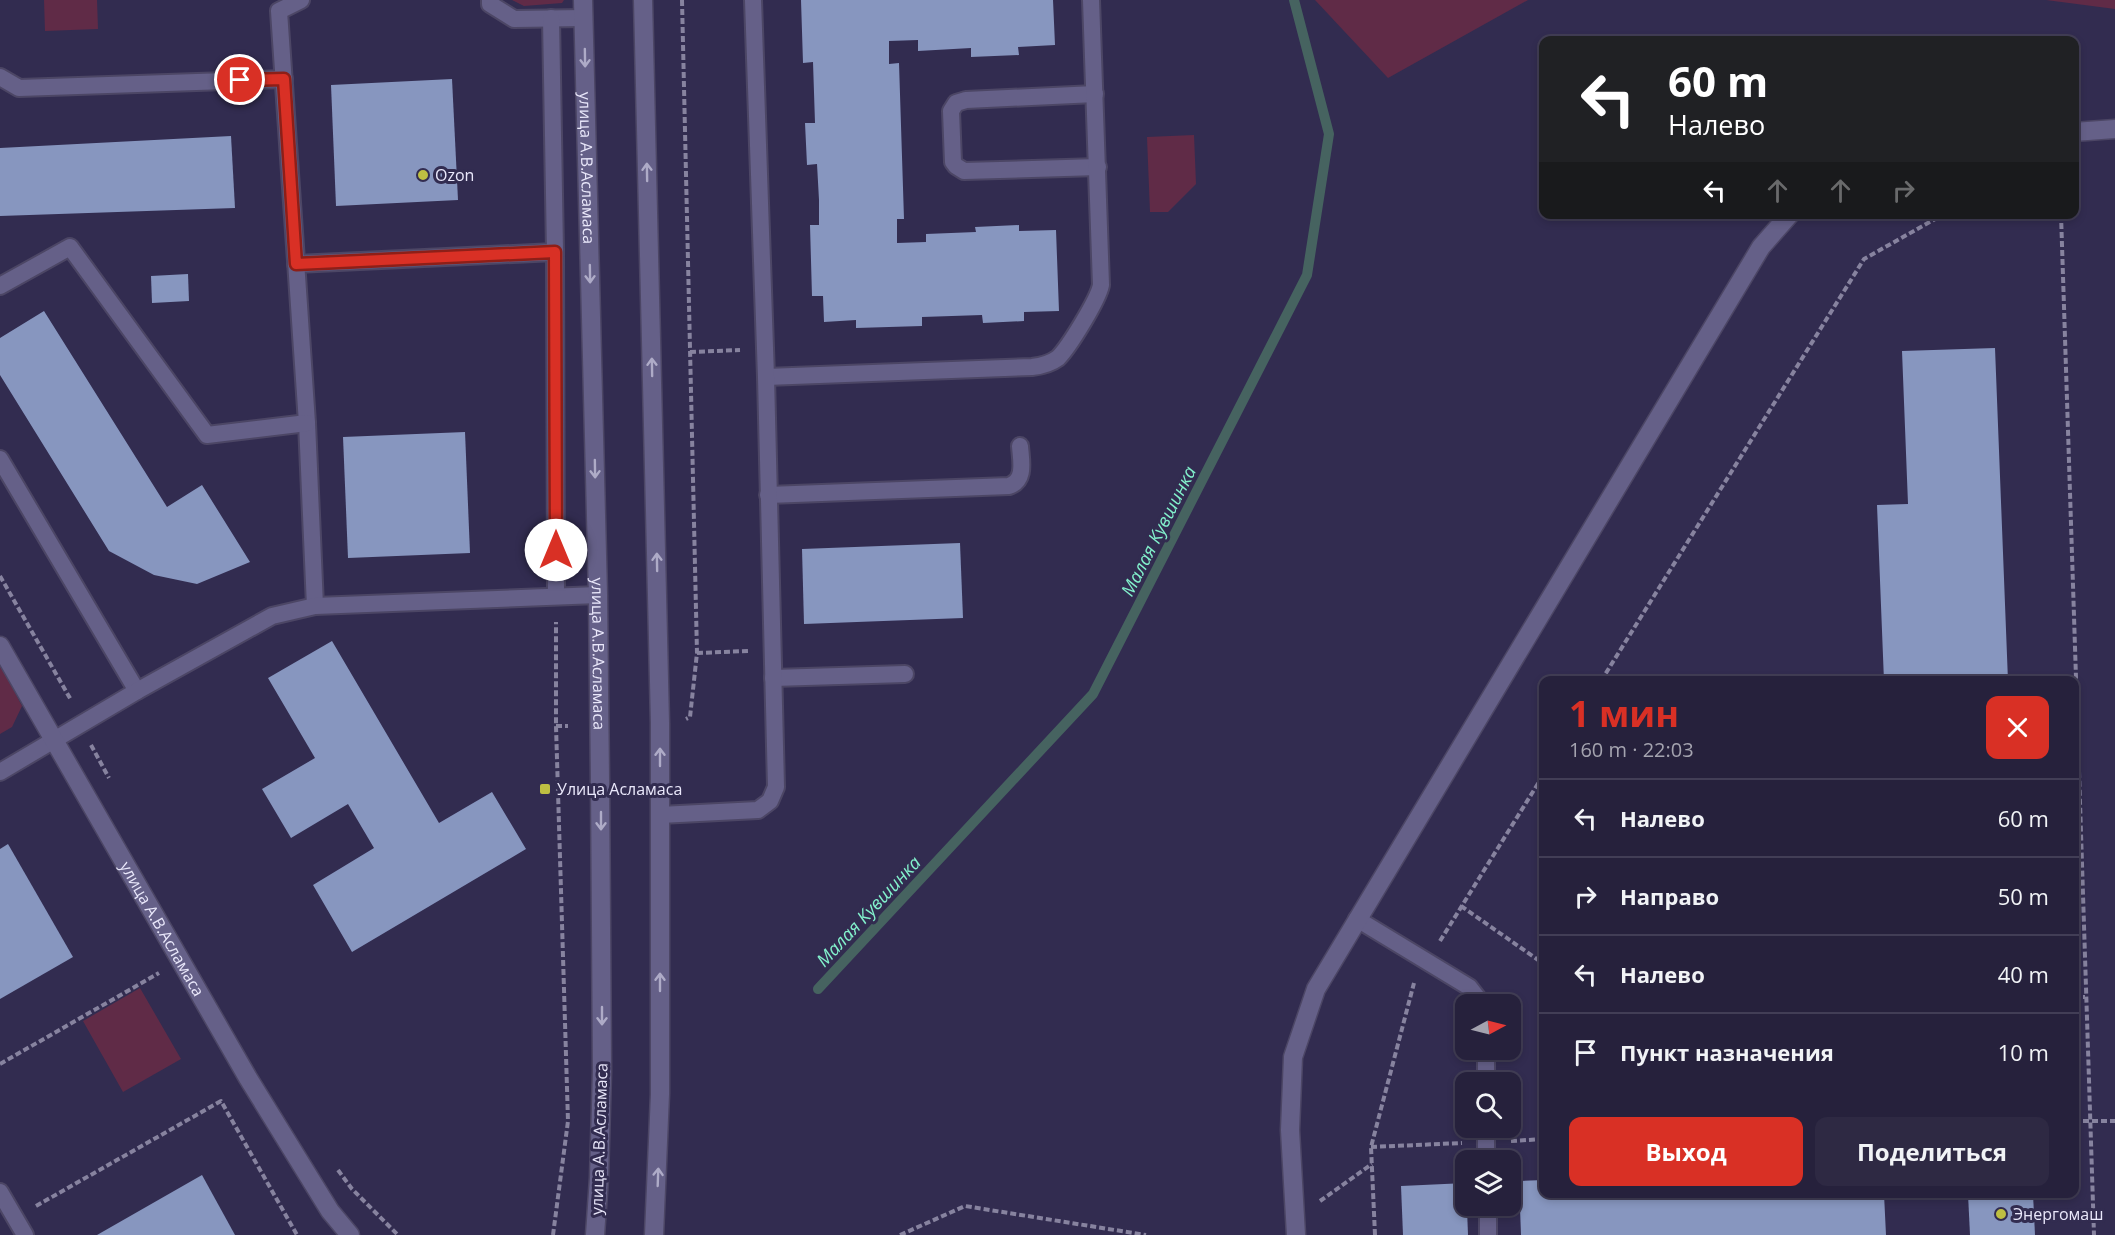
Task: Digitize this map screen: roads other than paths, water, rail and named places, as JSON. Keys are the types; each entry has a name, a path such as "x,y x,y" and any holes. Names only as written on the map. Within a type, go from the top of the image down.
{"street":[{"path":"643,0 658,603 660,815 660,1094 654,1235"},
{"name":"улица А.В.Асламаса","path":"583,9 598,595 602,1071 596,1235"},
{"path":"2079,132 2115,129"},
{"path":"1296,1235 1290,1130 1293,1057 1316,989 1761,247 1786,219"},
{"name":"улица А.В.Асламаса","path":"0,646 248,1078 330,1211 350,1235"}],"lane":[{"path":"301,0 279,5 307,423 315,606"},
{"path":"490,0 490,4 514,19 551,18 583,9"},
{"path":"660,815 758,810 770,801 776,787 766,377 753,0"},
{"path":"766,377 1032,367 1048,364 1060,356 1096,302 1102,275 1091,0"},
{"path":"551,18 555,252 556,596"},
{"path":"0,77 19,88 284,79"},
{"path":"1095,94 966,100 956,103 951,111 953,162 964,171 1098,167"},
{"path":"0,286 70,247 207,435 307,423"},
{"path":"296,264 555,252"},
{"path":"768,495 1009,486 1017,482 1020,477 1020,446"},
{"path":"0,459 137,691"},
{"path":"0,772 137,691 272,616 315,606 598,595"},
{"path":"773,678 905,674"},
{"path":"1357,920 1469,987 1474,994"},
{"path":"0,1192 25,1235"},
{"path":"1488,1216 1488,1235"}],"waterway":[{"name":"Малая Кувшинка","path":"818,989 1093,694 1307,275 1329,134 1294,0"}],"place":[{"name":"Ozon","path":"423,175"},
{"name":"Улица Асламаса","path":"545,789"},
{"name":"Энергомаш","path":"2001,1214"}]}
